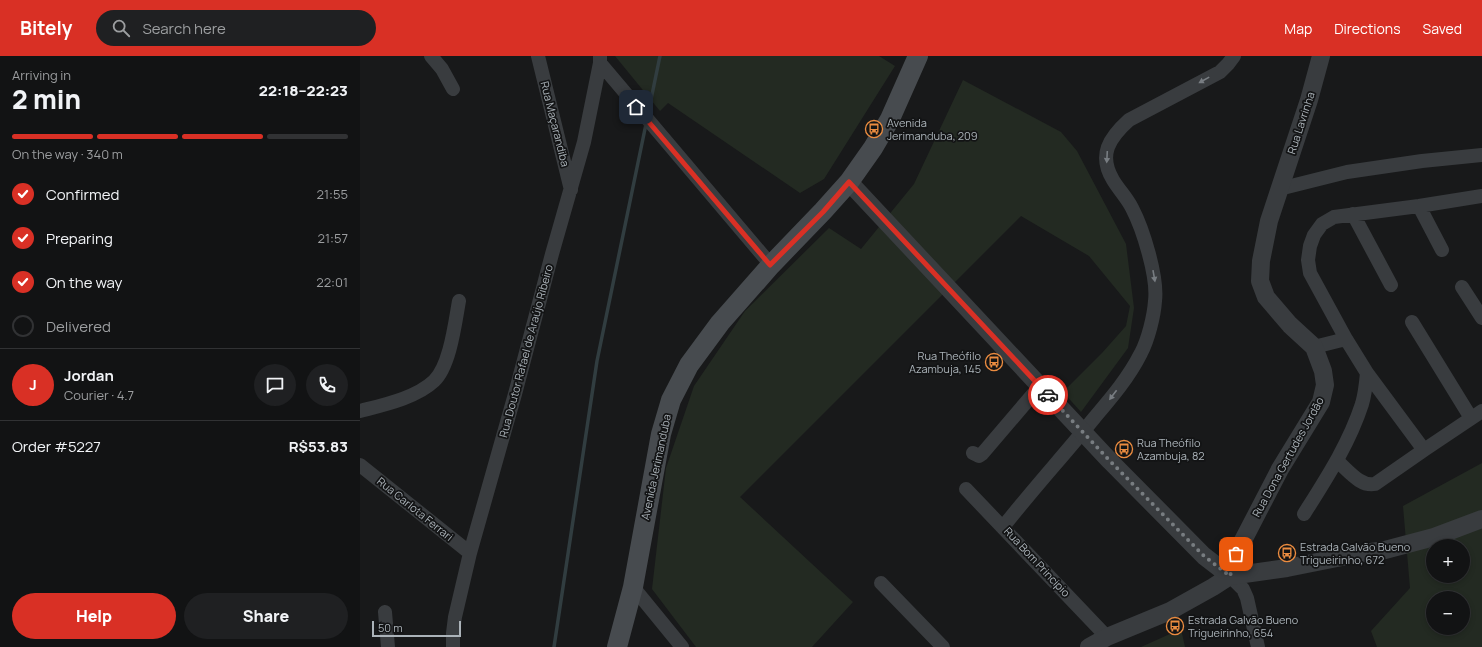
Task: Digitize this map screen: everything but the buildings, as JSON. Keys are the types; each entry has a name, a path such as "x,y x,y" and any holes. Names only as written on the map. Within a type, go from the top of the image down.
{"main road":[{"name":"Avenida Jerimanduba","path":"617,647 633,587 661,434 671,400 689,365 720,323 770,265 823,212 849,182 873,148 890,119 918,56"}],"street":[{"path":"431,56 442,70 453,89"},
{"name":"Rua Maçarandiba","path":"538,56 571,191"},
{"path":"1004,526 1127,377 1141,352 1149,330 1156,300 1155,279 1148,250 1132,207 1113,180 1107,167 1106,156 1109,144 1118,130 1129,120 1220,72 1234,56"},
{"name":"Rua Lavrinha","path":"1279,189 1309,100 1320,56"},
{"path":"600,60 770,265"},
{"name":"Rua Doutor Rafael de Araújo Ribeiro","path":"452,647 455,617 470,553 584,142 600,60"},
{"path":"1279,189 1347,172 1422,161 1482,155"},
{"path":"849,182 1083,432 1204,556 1230,576 1243,589 1247,598 1258,647"},
{"name":"Rua Dona Gertudes Jordão","path":"1230,576 1236,554 1280,469 1321,402 1325,385 1323,371 1314,346 1290,325 1266,297 1260,281 1260,261 1269,221 1279,189"},
{"path":"1424,450 1367,373 1346,339 1310,273 1308,260 1310,246 1314,235 1322,224 1334,217 1482,196"},
{"path":"1419,206 1442,250"},
{"path":"1353,214 1391,285"},
{"path":"1462,287 1482,318"},
{"path":"360,411 390,403 420,390 434,380 448,354 459,302"},
{"path":"1337,460 1363,484 1369,486 1375,484 1477,415 1412,322"},
{"path":"1314,346 1346,339"},
{"path":"1304,514 1337,460 1363,403 1367,373"},
{"path":"973,453 979,456 982,454 1040,386"},
{"name":"Rua Carlota Ferrari","path":"360,465 470,553"},
{"name":"Rua Bom Principio","path":"966,489 1004,526 1107,637"},
{"path":"1088,647 1107,637 1170,611 1213,588 1230,576 1287,568 1385,550 1434,537 1482,519"},
{"path":"881,583 943,647"},
{"path":"633,587 682,647"},
{"path":"385,612 388,647"}],"shaded area":[{"path":"615,56 879,56 895,66 824,179 800,193 668,103 660,111"},
{"path":"963,80 1061,132 1077,151 1126,244 1134,308 1128,348 1081,412 1063,392 1102,353 1126,326 1130,306 1089,256 1021,216 740,497 853,602 812,647 696,647 652,589 666,468 694,386 745,311 829,228 861,249 914,184"},
{"path":"1482,463 1482,647 1377,647 1371,631 1410,588 1403,506"},
{"path":"1181,629 1185,647 1141,647"}],"waterway":[{"path":"648,114 660,56"},
{"path":"554,647 597,361 646,124"}],"way so far":[{"path":"1048,395 1110,461 1204,556 1230,576 1236,554"}],"place":[{"name":"Avenida Jerimanduba, 209","path":"874,129"},
{"name":"Rua Theófilo Azambuja, 145","path":"994,362"},
{"name":"Rua Theófilo Azambuja, 82","path":"1124,449"},
{"name":"Estrada Galvão Bueno Trigueirinho, 672","path":"1287,553"},
{"name":"Estrada Galvão Bueno Trigueirinho, 654","path":"1175,626"}],"route":[{"path":"636,107 770,265 823,212 849,182 1048,395"}]}
